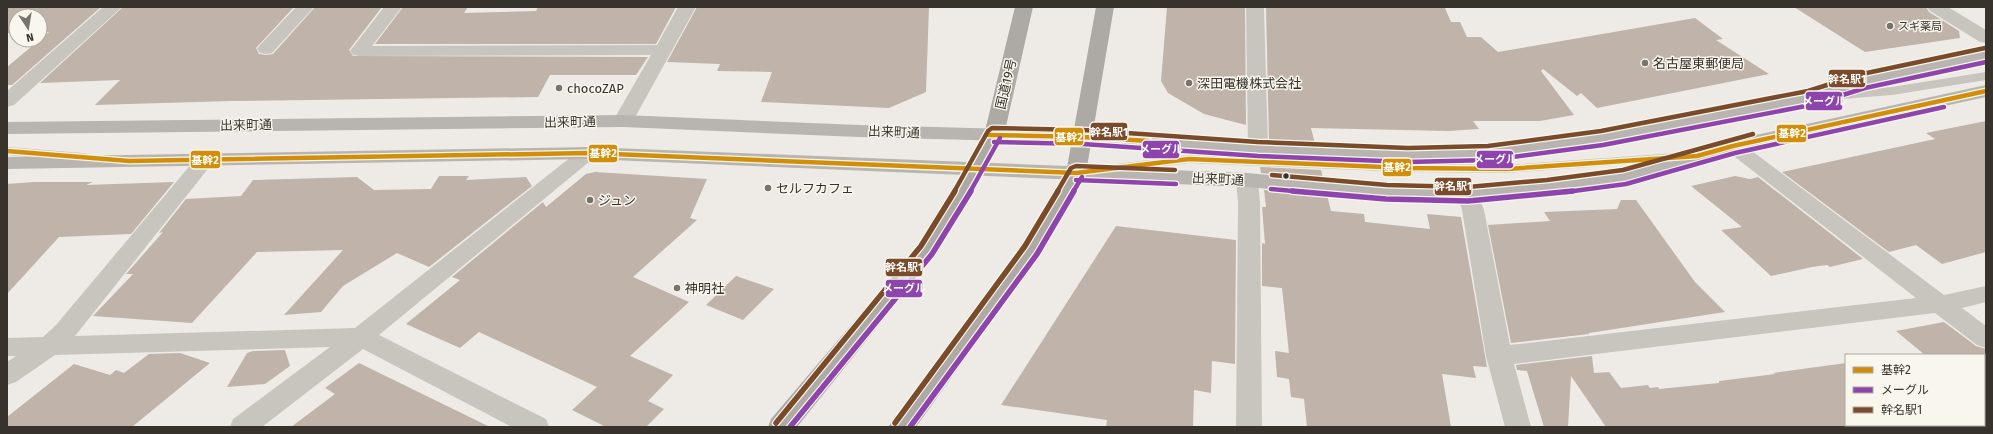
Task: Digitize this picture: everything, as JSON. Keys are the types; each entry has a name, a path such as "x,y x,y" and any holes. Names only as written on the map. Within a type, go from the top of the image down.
{"highway":[{"name":"国道19号","path":"782,427 927,250 976,169 994,135 1024,7"},
{"path":"901,427 1031,250 1076,173 1105,7"}],"main road":[{"name":"出来町通","path":"7,128 623,121 1083,137 1258,148 1408,155 1489,153 1602,138 1810,98 1863,81 1986,55"},
{"name":"出来町通","path":"7,163 588,153 1247,180 1387,192 1468,194 1548,187 1624,176 1733,146 1986,91"}],"street":[{"path":"7,101 113,7"},
{"path":"266,49 305,7"},
{"path":"393,7 359,51 663,50"},
{"path":"623,121 687,7"},
{"path":"1255,7 1258,148"},
{"path":"1936,7 1986,38"},
{"path":"1733,146 1986,339"},
{"path":"243,427 360,337 588,153"},
{"path":"7,375 49,346 65,331 205,160"},
{"path":"1247,180 1249,203 1248,427"},
{"path":"1468,194 1473,210 1499,356 1518,427"},
{"path":"1499,356 1940,304 1986,294"},
{"path":"7,347 360,337 520,424"}],"lane":[{"path":"1810,98 1892,91 1986,76"},
{"path":"7,152 129,161"},
{"path":"1076,173 1189,159 1407,168 1507,169 1697,156"}],"building":[{"path":"7,7 101,7 12,85 7,85 7,67 30,48 48,48 48,8 8,8 7,33"},
{"path":"123,7 294,7 256,48 259,54 266,55 273,54 315,7 382,7 349,50 353,56 648,57 636,75 550,75 538,97 231,101 95,105 120,80 40,83"},
{"path":"403,7 468,7 464,13 536,11 538,7 676,7 656,44 375,44"},
{"path":"697,7 929,7 926,92 889,108 761,102 772,72 717,71 720,64 667,62"},
{"path":"1167,7 1245,7 1246,125 1204,114 1168,93 1161,81"},
{"path":"1266,7 1445,8 1451,22 1460,22 1467,37 1481,37 1498,52 1695,18 1723,39 1716,40 1769,74 1597,108 1581,93 1577,96 1543,69 1541,71 1574,115 1540,121 1473,121 1479,129 1448,131 1311,128 1315,144 1269,142"},
{"path":"1794,7 1926,7 1929,12 1959,31 1960,38 1865,52"},
{"path":"1986,121 1986,252 1942,264 1916,245 1889,252 1782,172 1935,139 1926,133"},
{"path":"1260,167 1321,170 1323,178 1261,173"},
{"path":"595,172 707,179 690,218 697,220 633,277 689,302 630,356 673,375 648,401 664,409 646,427 606,427 572,410 597,387 479,332 460,348 406,324 460,280 452,277 543,202 546,207 586,174"},
{"path":"439,176 469,176 466,180 526,177 532,186 429,267 397,253 343,286 321,312 284,315 343,250 257,252 192,323 93,316 133,274 126,274 163,232 159,233 186,199 241,196 253,180 357,177 374,190 431,189"},
{"path":"1735,176 1750,179 1758,177 1863,259 1830,267 1827,265 1812,267 1771,276 1721,230 1742,227 1691,186"},
{"path":"34,182 93,182 86,185 174,182 131,234 59,237 7,294 7,184"},
{"path":"1264,190 1327,195 1331,211 1364,214 1365,222 1430,229 1427,214 1461,217 1487,367 1473,366 1476,378 1442,374 1451,427 1307,427 1304,399 1291,397 1289,379 1277,377 1275,351 1289,353 1282,288 1262,286 1262,243 1265,244 1262,207 1266,207"},
{"path":"1621,200 1636,200 1695,282 1725,312 1589,334 1511,343 1488,225 1550,221 1544,212 1617,209"},
{"path":"1116,226 1236,240 1235,364 1212,361 1211,393 1194,390 1193,427 1106,427 1107,420 1001,405"},
{"path":"736,276 774,289 743,320 706,305"},
{"path":"1944,322 1976,346 1986,349 1986,355 1924,354 1896,331"},
{"path":"285,350 290,366 265,384 227,387 247,353 253,351"},
{"path":"180,353 210,363 132,427 7,427 7,417 74,364 110,375 116,370 124,373 149,354"},
{"path":"1592,356 1594,373 1609,372 1621,388 1648,385 1650,388 1658,387 1659,389 1719,383 1719,381 1845,363 1846,427 1606,427 1571,376 1568,427 1544,427 1527,371 1517,370 1516,365"},
{"path":"359,363 490,427 291,427 335,394 325,388"}],"transit line":[{"name":"幹名駅1","path":"776,423 921,246 970,166 988,131 992,128 1083,130 1258,142 1408,148 1488,146 1601,131 1808,91 1862,74 1985,48"},
{"name":"メーグル","path":"994,142 1083,144 1258,156 1408,162 1490,160 1603,145 1811,105 1865,88 1986,62"},
{"name":"基幹2","path":"7,151 129,161 588,153 1076,173 1189,159 1407,168 1507,169 1697,156 1733,146 1986,91"},
{"name":"メーグル","path":"1271,189 1386,199 1468,201 1549,194 1626,184 1735,153 1944,107"},
{"name":"幹名駅1","path":"1272,175 1387,185 1468,187 1547,180 1623,170 1753,134"},
{"name":"基幹2","path":"989,135 1083,137 1149,141"},
{"name":"メーグル","path":"790,427 932,254 982,173 1000,138"},
{"name":"幹名駅1","path":"895,423 1025,246 1071,168 1076,166 1175,170"},
{"name":"メーグル","path":"910,427 1037,254 1082,177"},
{"name":"メーグル","path":"1076,180 1176,184"}],"place":[{"name":"スギ薬局","path":"1890,26"},
{"name":"名古屋東郵便局","path":"1645,63"},
{"name":"深田電機株式会社","path":"1189,83"},
{"name":"chocoZAP","path":"559,88"},
{"name":"セルフカフェ","path":"768,188"},
{"name":"ジュン","path":"590,200"},
{"name":"神明社","path":"677,288"}]}
